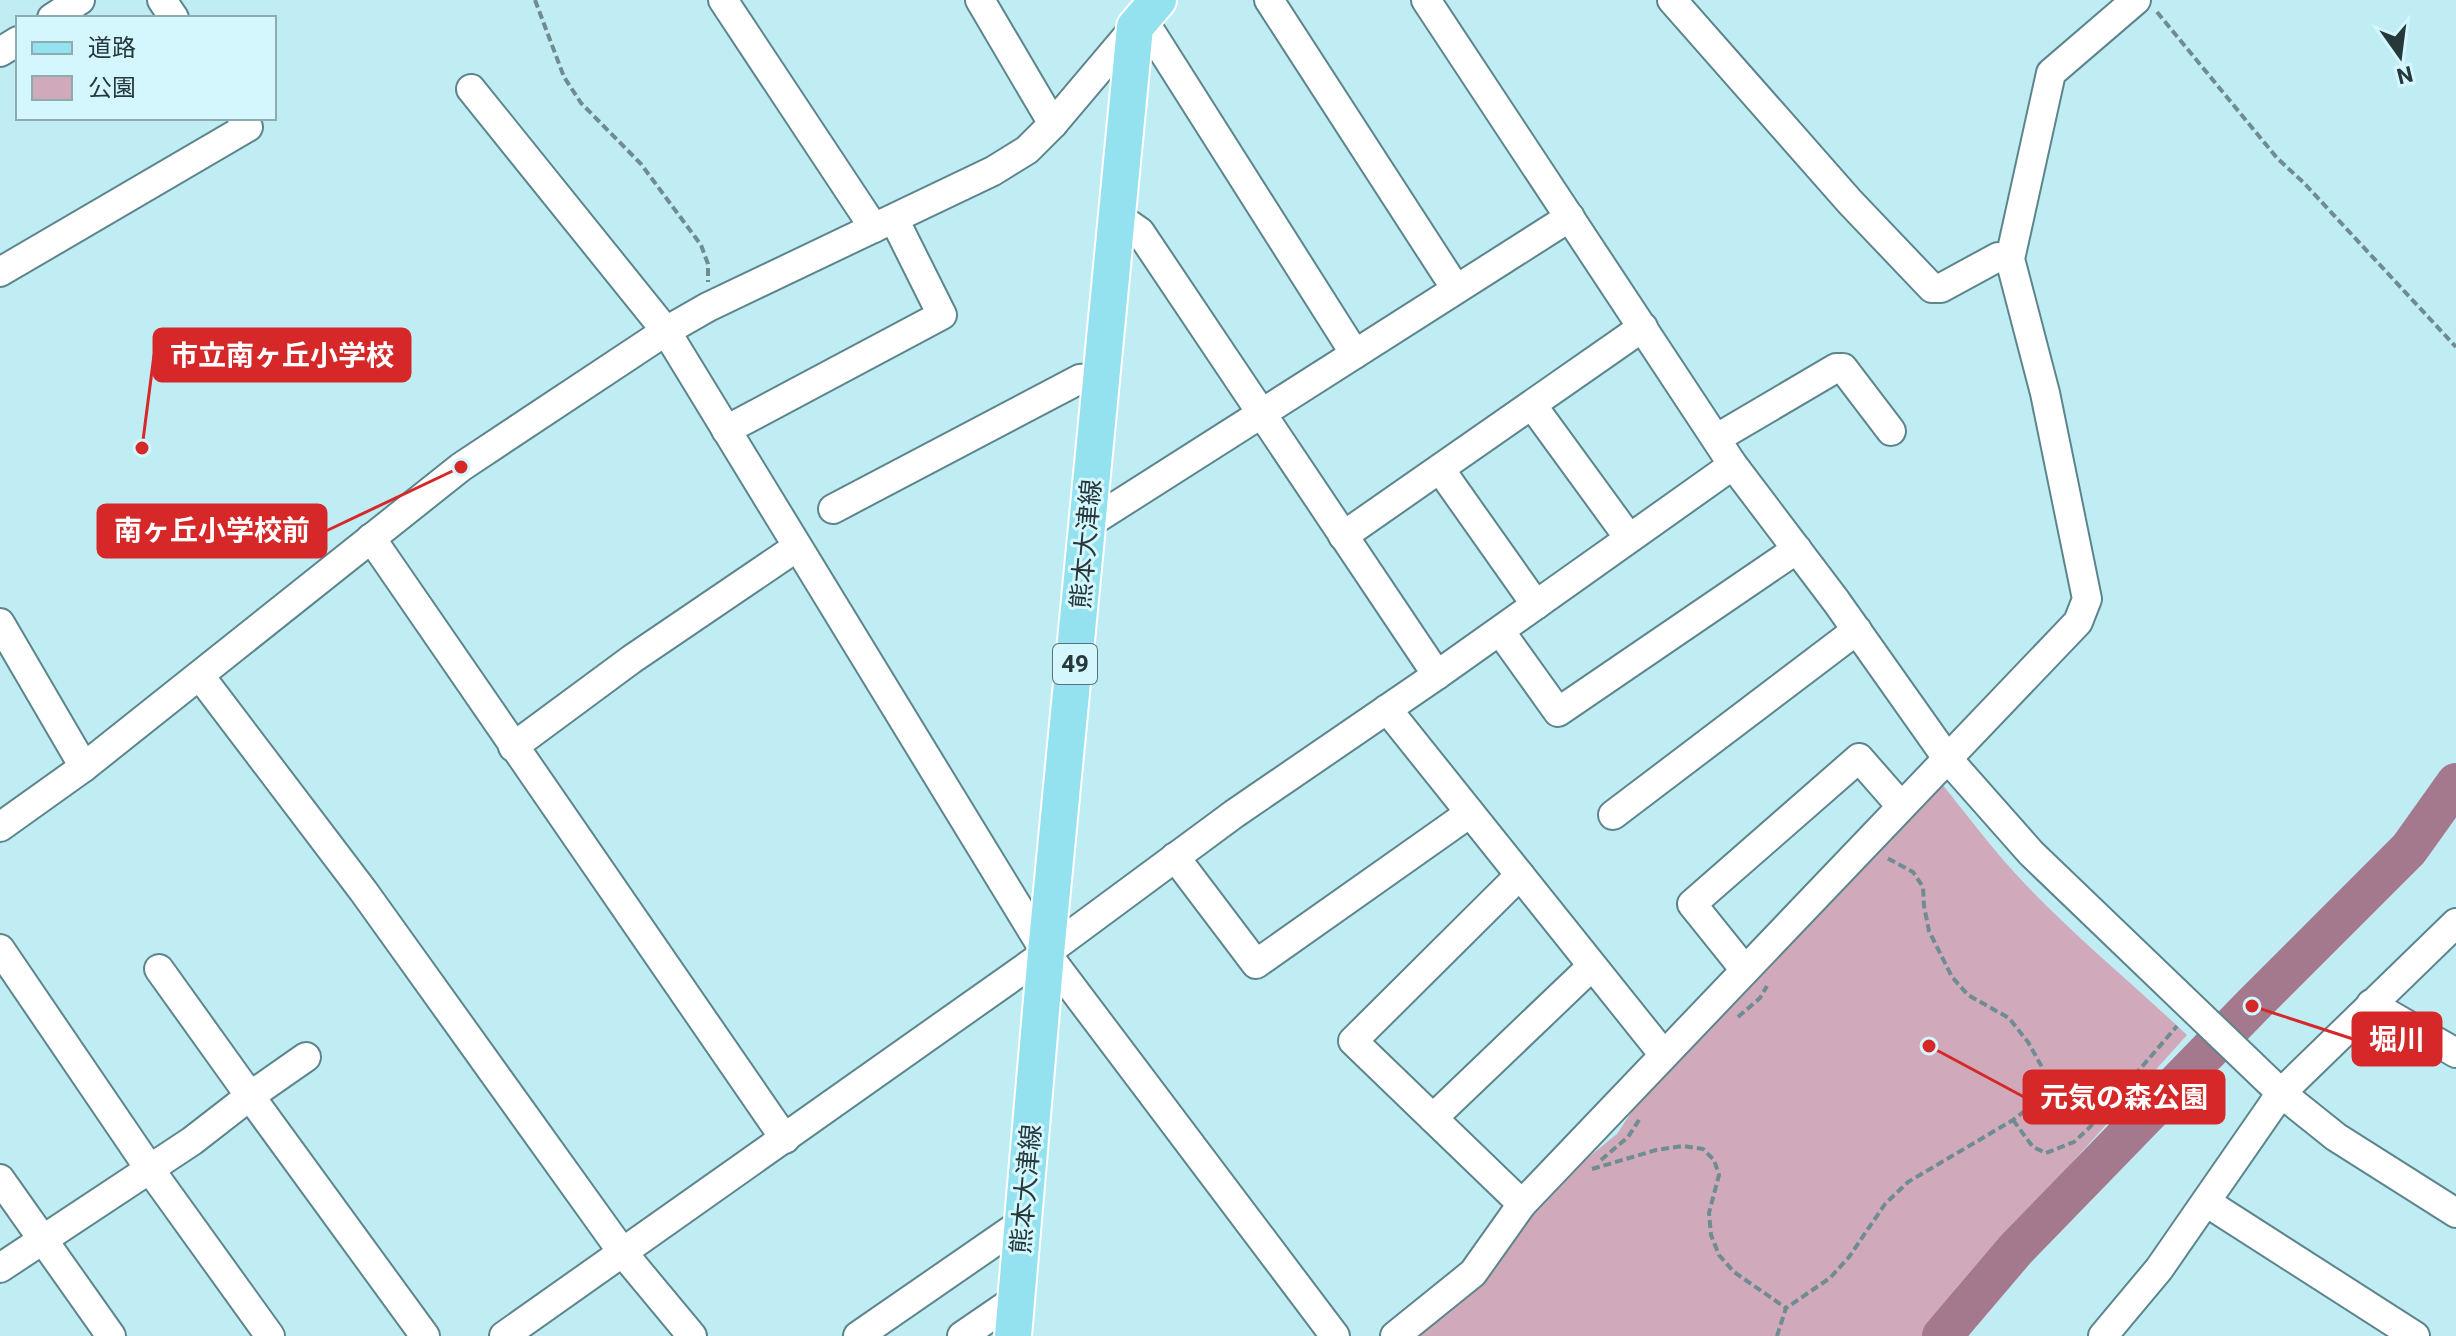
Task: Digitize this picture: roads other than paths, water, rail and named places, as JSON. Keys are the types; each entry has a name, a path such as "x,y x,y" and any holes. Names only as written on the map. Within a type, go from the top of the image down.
{"main road":[{"name":"熊本大津線","path":"1013,1336 1046,953 1117,216 1145,15"}],"street":[{"path":"55,16 80,0"},
{"path":"723,0 884,223 942,315 726,430"},
{"path":"980,0 1053,124"},
{"path":"1269,0 1456,289"},
{"path":"1426,0 1733,465 1857,630 1947,758 2031,853 2281,1093 2336,1137 2456,1213"},
{"path":"1672,0 1850,202 1932,288 1941,288 1998,257 2010,259"},
{"path":"1395,1336 1473,1273 1522,1204 2078,622 2087,599 2045,393 2010,259 2051,73 2146,6"},
{"path":"0,827 84,767 461,467 666,331 708,307 993,171 1027,150 1053,124 1145,15 1355,354"},
{"path":"471,89 666,331 1046,953 1335,1336"},
{"path":"0,272 248,127 243,120"},
{"path":"1117,216 1140,232 1437,675"},
{"path":"1088,524 1570,217"},
{"path":"1343,536 1643,327"},
{"path":"1717,438 1836,368 1843,368 1891,431"},
{"path":"833,509 1080,379 1102,377"},
{"path":"1532,405 1629,538"},
{"path":"504,1336 1046,953 1234,814 1500,631 1733,465"},
{"path":"1440,469 1536,605"},
{"path":"371,538 785,1139"},
{"path":"513,747 632,659 797,547"},
{"path":"1500,631 1558,712 1797,549"},
{"path":"0,623 84,767"},
{"path":"1613,815 1857,630"},
{"path":"200,676 364,892 623,1253 692,1336"},
{"path":"1387,709 1664,1055"},
{"path":"1745,970 1692,904 1859,758 1901,806"},
{"path":"1175,857 1256,964 1470,813"},
{"path":"1520,875 1353,1041 1522,1204"},
{"path":"2103,1336 2159,1269 2281,1093 2456,923"},
{"path":"0,949 149,1168 270,1336"},
{"path":"1433,1118 1592,966"},
{"path":"159,969 425,1336"},
{"path":"2371,1004 2456,1053"},
{"path":"0,1268 192,1141 306,1057"},
{"path":"0,1179 111,1336"},
{"path":"2206,1202 2415,1336"},
{"path":"858,1336 1023,1222"},
{"path":"962,1336 1016,1299"}],"waterway":[{"path":"1942,1336 2016,1249 2409,849 2456,783"}],"place":[{"name":"市立南ヶ丘小学校","path":"142,448"},
{"name":"南ヶ丘小学校前","path":"461,467"},
{"name":"堀川","path":"2252,1006"},
{"name":"元気の森公園","path":"1929,1046"}]}
